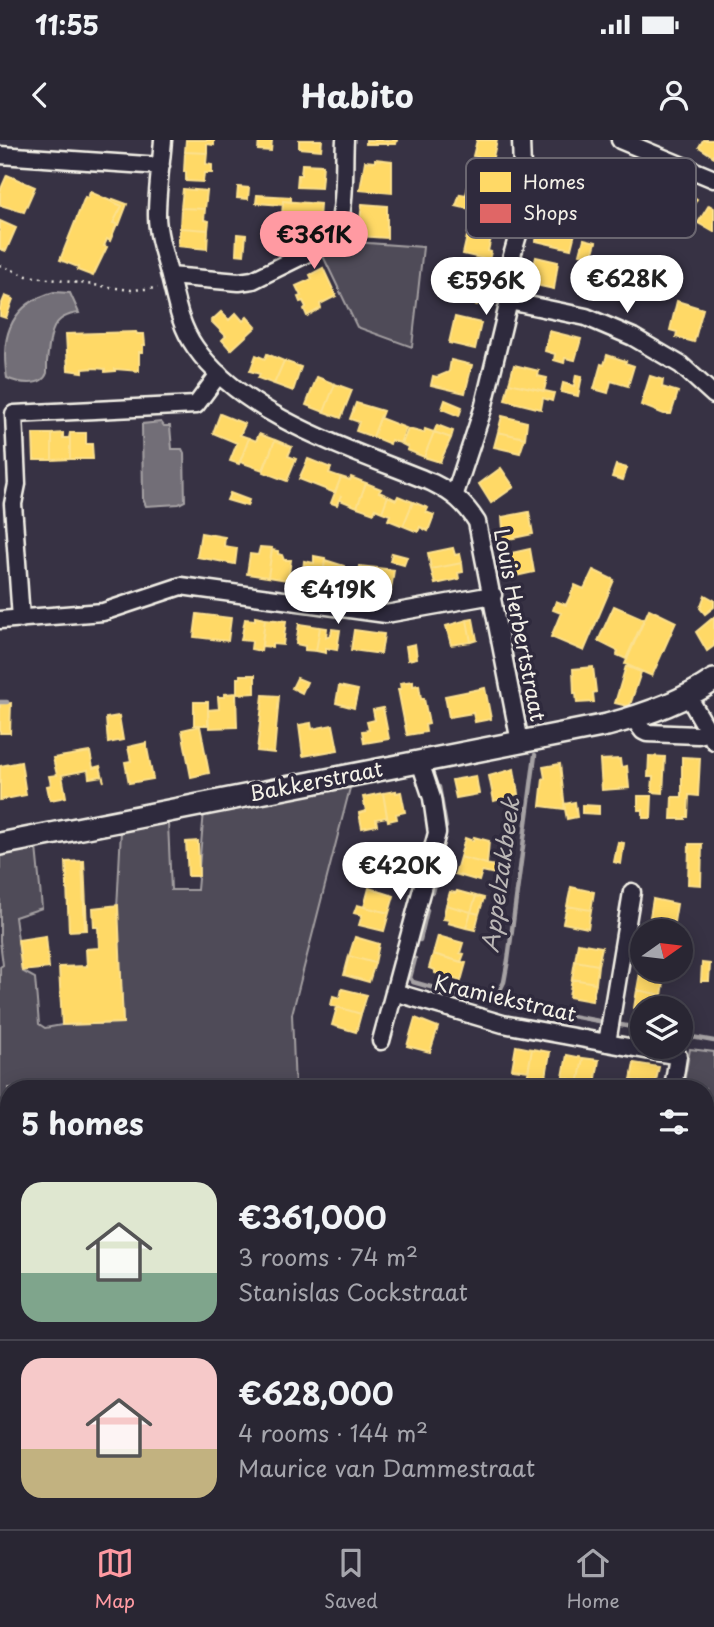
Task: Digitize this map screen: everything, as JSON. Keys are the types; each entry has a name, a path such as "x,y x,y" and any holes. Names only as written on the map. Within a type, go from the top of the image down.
{"street":[{"name":"Louis Herbertstraat","path":"163,140 157,216 160,244 178,315 195,347 219,374 284,421 433,483 455,494 467,506 477,522 520,742"},
{"path":"171,282 253,280 330,242 337,233 341,218 345,140"},
{"path":"521,140 522,158"},
{"path":"620,140 663,158"},
{"path":"0,155 161,166"},
{"path":"696,172 714,179"},
{"path":"455,494 483,409 509,301 507,273 517,238"},
{"path":"509,301 586,317 633,337 681,365 714,395"},
{"path":"21,619 13,504 18,484 13,414 196,405 219,374"},
{"path":"0,620 103,612 181,586 386,614 493,595"},
{"name":"Bakkerstraat","path":"0,844 632,719 688,696 714,680"},
{"path":"688,696 712,735"},
{"path":"632,719 647,733 671,736 712,735"},
{"path":"381,1041 437,833 432,798 421,762"},
{"path":"607,1043 632,892"},
{"name":"Kramiekstraat","path":"394,992 503,1024 678,1056 674,1080"}],"path":[{"path":"0,265 27,276 131,290 171,282"}],"shaded area":[{"path":"340,241 423,247 412,347 357,327 323,256"},
{"path":"54,292 70,293 79,313 69,315 56,323 49,345 47,373 40,381 35,382 23,383 7,378 5,349 12,324 28,305 39,297"},
{"path":"161,422 164,426 170,426 172,449 182,449 184,453 185,501 179,504 146,506 143,499 142,424"},
{"path":"351,784 292,1014 295,1080 0,1080 0,967 3,965 0,941 0,854 36,847 42,908 15,917 22,971 35,978 39,1024 45,1028 123,1023 117,909 121,830 168,823 171,890 197,890 204,811"},
{"path":"693,1049 714,1052 714,1080 684,1080 688,1059 693,1059"}],"building: Homes":[{"path":"186,140 214,140 214,145 207,144 207,153 185,152"},
{"path":"259,140 272,140 271,151 258,150"},
{"path":"299,140 322,140 321,150 299,148"},
{"path":"366,140 397,140 396,144 366,144"},
{"path":"477,140 497,140 493,158 473,156"},
{"path":"703,140 714,140 714,157 699,147"},
{"path":"185,152 207,153 206,164 212,165 212,173 204,173 203,182 186,181"},
{"path":"375,159 392,161 392,193 360,190 365,161 375,162"},
{"path":"302,164 323,165 321,188 297,187"},
{"path":"7,175 35,187 24,212 0,205 0,191"},
{"path":"238,187 249,188 248,199 237,198"},
{"path":"183,189 207,191 205,209 181,208"},
{"path":"90,192 122,206 113,223 117,224 110,241 107,239 104,246 107,247 93,276 60,260 85,197 88,198"},
{"path":"460,194 466,195 466,208 456,206"},
{"path":"257,195 291,197 291,202 283,201 283,205 256,203"},
{"path":"113,199 127,204 119,225 113,223 122,206 112,202"},
{"path":"283,201 320,204 319,220 306,219 311,229 289,239 285,232 281,231"},
{"path":"362,204 387,206 387,238 358,236"},
{"path":"709,205 714,208 714,232 698,223"},
{"path":"181,208 205,209 204,220 209,221 208,230 180,228"},
{"path":"0,221 16,228 6,251 0,249"},
{"path":"180,228 208,230 207,249 178,246"},
{"path":"237,234 246,235 244,255 236,254"},
{"path":"467,238 491,238 489,260 463,254"},
{"path":"537,238 574,238 571,249 536,241"},
{"path":"584,239 596,242 592,256 580,254"},
{"path":"536,257 558,262 554,289 526,283 528,273 532,274"},
{"path":"323,268 336,296 320,304 321,308 307,316 304,309 306,307 303,301 300,302 298,297 301,296 296,286 312,279 310,275"},
{"path":"462,268 485,274 477,305 457,300 463,278 459,278"},
{"path":"5,296 13,299 6,318 0,316"},
{"path":"677,301 703,309 694,342 676,337 677,332 670,330"},
{"path":"221,312 229,320 236,313 243,321 247,317 256,327 231,350 222,340 226,336 211,321"},
{"path":"455,317 481,323 475,349 449,343"},
{"path":"549,331 581,339 575,360 565,358 564,363 554,360 555,354 545,351"},
{"path":"66,334 144,334 145,345 143,352 139,352 139,371 115,369 105,372 105,369 95,368 83,369 83,372 68,370"},
{"path":"267,354 284,361 274,384 258,378 260,374 250,371 256,355 265,359"},
{"path":"607,355 634,366 628,386 611,381 608,393 594,389 601,364 604,365"},
{"path":"451,360 472,365 465,393 431,385 433,376 449,372"},
{"path":"284,361 301,367 293,391 274,384"},
{"path":"514,365 539,371 538,376 547,378 544,391 509,383"},
{"path":"576,375 582,376 578,396 561,392 563,383 574,386"},
{"path":"650,376 663,380 662,387 678,392 671,414 641,405"},
{"path":"317,377 335,384 324,412 306,405"},
{"path":"509,383 554,393 552,401 543,398 541,409 505,400"},
{"path":"335,384 352,390 341,418 324,412"},
{"path":"445,400 462,407 459,416 442,409"},
{"path":"356,403 383,411 373,437 356,431 359,422 350,419"},
{"path":"220,414 245,424 240,435 249,438 239,464 230,461 237,443 213,433"},
{"path":"502,416 527,422 525,438 498,432"},
{"path":"380,418 406,428 400,443 391,440 390,444 373,437"},
{"path":"437,425 453,431 451,438 434,432"},
{"path":"408,429 424,433 425,429 434,432 424,457 407,450 408,447 402,444"},
{"path":"434,432 451,438 440,462 424,457"},
{"path":"498,432 525,438 520,453 494,447"},
{"path":"63,433 63,438 69,438 70,433 70,459 52,460 52,434"},
{"path":"70,433 86,433 86,444 92,444 93,459 70,459"},
{"path":"33,434 52,434 52,460 34,460"},
{"path":"259,434 275,440 263,470 240,462 249,438 256,441"},
{"path":"275,440 292,447 288,456 296,459 287,481 263,472"},
{"path":"308,459 331,468 329,473 341,477 335,493 299,479"},
{"path":"616,465 627,468 623,480 612,477"},
{"path":"501,468 514,487 491,503 479,484"},
{"path":"341,477 350,480 351,477 366,483 357,507 340,500 341,495 337,505 331,503"},
{"path":"366,483 381,489 379,492 388,496 382,512 375,509 374,513 357,507"},
{"path":"230,493 249,500 247,506 227,500"},
{"path":"388,496 396,500 398,496 413,502 403,526 388,520 390,515 382,512"},
{"path":"413,502 428,508 426,512 434,515 428,531 420,527 418,532 403,526"},
{"path":"529,512 533,534 504,540 502,517"},
{"path":"201,533 225,537 224,546 237,548 235,564 197,557"},
{"path":"260,547 272,548 268,577 247,574 250,554 258,555"},
{"path":"453,548 455,555 460,554 462,563 431,569 428,553"},
{"path":"530,549 534,572 511,577 507,554"},
{"path":"272,550 278,551 284,560 291,560 288,580 268,577"},
{"path":"392,553 407,557 404,565 390,561"},
{"path":"314,556 325,558 322,585 302,583 304,561 314,563"},
{"path":"325,560 344,566 341,588 322,585"},
{"path":"462,563 463,572 458,573 459,579 435,584 431,569"},
{"path":"359,566 394,570 390,596 356,592"},
{"path":"593,570 614,580 584,651 551,637 561,613 553,610 556,601 566,605 575,585 584,589"},
{"path":"705,595 714,600 714,607 705,614 700,608"},
{"path":"614,606 644,619 626,659 617,655 618,651 598,641"},
{"path":"649,609 676,622 652,676 625,664"},
{"path":"197,614 231,618 228,641 194,637"},
{"path":"255,617 265,619 261,651 251,649 252,641 241,640 245,619 255,620"},
{"path":"714,617 714,646 707,651 696,632"},
{"path":"265,619 286,621 283,645 262,646"},
{"path":"473,619 477,640 471,642 467,620"},
{"path":"467,620 471,642 451,645 446,626"},
{"path":"299,624 320,627 316,651 305,650 305,646 296,644"},
{"path":"320,627 327,628 326,637 331,635 332,629 340,630 337,650 326,648 326,653 316,651"},
{"path":"354,630 384,634 381,654 351,650"},
{"path":"415,644 417,658 408,660 406,646"},
{"path":"626,666 641,672 630,705 627,706 615,703"},
{"path":"593,667 596,692 593,693 594,702 577,703 573,669"},
{"path":"240,675 255,675 255,693 237,694 237,678 240,678"},
{"path":"297,678 307,682 302,693 292,688"},
{"path":"413,681 413,686 419,685 429,724 425,725 426,732 407,735 398,689 401,689 400,683"},
{"path":"339,686 358,690 354,708 336,703"},
{"path":"485,688 491,719 475,722 473,713 449,717 445,696"},
{"path":"236,693 237,727 209,728 208,710 219,709 218,697"},
{"path":"263,695 279,696 274,753 257,751"},
{"path":"194,702 208,702 208,725 194,725"},
{"path":"11,703 10,733 0,733 0,704"},
{"path":"383,708 389,739 364,743 362,731 369,730 367,722 375,720 373,710"},
{"path":"119,716 123,740 108,743 106,718"},
{"path":"311,723 312,729 333,725 338,750 303,756 299,725"},
{"path":"200,726 209,773 191,777 182,730"},
{"path":"146,743 153,779 129,783 125,762 131,761 128,747"},
{"path":"90,752 93,768 100,766 104,782 102,776 89,778 88,770 62,775 66,797 50,800 47,786 51,785 49,776 57,775 53,758"},
{"path":"649,756 665,757 663,793 652,792 653,777 648,777"},
{"path":"682,757 700,758 698,796 689,795 688,817 671,819 672,797 682,797"},
{"path":"620,759 621,767 627,766 629,788 602,790 600,760"},
{"path":"21,762 26,795 0,800 0,766"},
{"path":"560,764 565,809 540,806 545,778 543,767"},
{"path":"514,769 518,794 494,801 489,776"},
{"path":"476,776 479,794 456,798 452,780"},
{"path":"401,792 405,812 396,814 397,819 388,821 383,793"},
{"path":"383,793 387,817 376,819 377,825 362,828 359,813 366,811 363,797"},
{"path":"638,796 652,796 651,818 643,818 643,810 638,810"},
{"path":"575,802 577,817 567,819 564,804"},
{"path":"582,805 599,806 599,814 582,813"},
{"path":"474,837 489,841 487,864 460,857 465,838 473,841"},
{"path":"198,841 199,876 188,876 186,842"},
{"path":"618,842 624,843 621,864 614,862"},
{"path":"689,844 702,844 701,885 688,884"},
{"path":"386,849 404,854 401,862 384,857"},
{"path":"384,857 403,863 398,883 374,876 378,863 382,864"},
{"path":"460,857 502,868 500,875 482,871 479,881 455,874"},
{"path":"82,861 85,930 69,931 66,862"},
{"path":"84,861 87,930 85,930"},
{"path":"571,887 594,892 591,910 567,906"},
{"path":"369,888 394,896 389,913 364,907"},
{"path":"450,892 476,896 471,912 446,905"},
{"path":"476,896 484,898 479,914 471,912"},
{"path":"653,899 677,904 674,919 650,917"},
{"path":"118,905 123,1023 62,1025 59,967 87,966 86,949 99,948 98,927 94,927 93,908"},
{"path":"357,905 389,913 384,931 359,925 362,915 354,913"},
{"path":"446,905 471,912 466,928 443,919"},
{"path":"567,906 591,910 588,928 563,923"},
{"path":"471,912 479,914 475,930 466,928"},
{"path":"46,936 49,968 22,971 18,940"},
{"path":"438,936 463,943 460,953 464,954 461,962 433,954"},
{"path":"355,937 379,944 375,963 349,956"},
{"path":"578,943 602,947 598,965 575,961"},
{"path":"433,954 466,963 461,981 435,973 435,970 429,968"},
{"path":"349,956 375,963 369,982 344,975"},
{"path":"575,961 598,965 596,983 572,979"},
{"path":"702,963 710,964 709,981 701,981"},
{"path":"572,979 596,983 592,1001 569,997"},
{"path":"638,982 664,982 662,995 637,990"},
{"path":"342,989 367,995 361,1014 331,1005 333,996 340,998"},
{"path":"637,990 662,995 662,996 636,996"},
{"path":"337,1007 361,1014 356,1032 332,1025"},
{"path":"415,1018 438,1027 430,1052 407,1046"},
{"path":"516,1046 532,1049 528,1071 512,1069"},
{"path":"532,1049 550,1052 546,1077 534,1075 533,1080 527,1080"},
{"path":"567,1055 583,1058 579,1080 563,1077"},
{"path":"583,1058 599,1060 596,1080 579,1080"},
{"path":"634,1063 659,1067 656,1080 631,1080"}],"waterway":[{"path":"0,702 7,702"},
{"name":"Appelzakbeek","path":"496,998 504,982 508,960 535,755"},
{"path":"439,787 446,827"},
{"path":"433,892 441,862"},
{"path":"420,940 427,910"},
{"path":"415,959 410,978 413,982 469,998"},
{"name":"Appelzakbeek","path":"511,1005 599,1021"},
{"name":"Appelzakbeek","path":"621,1025 630,1027"},
{"name":"Appelzakbeek","path":"693,1037 714,1041"}]}
